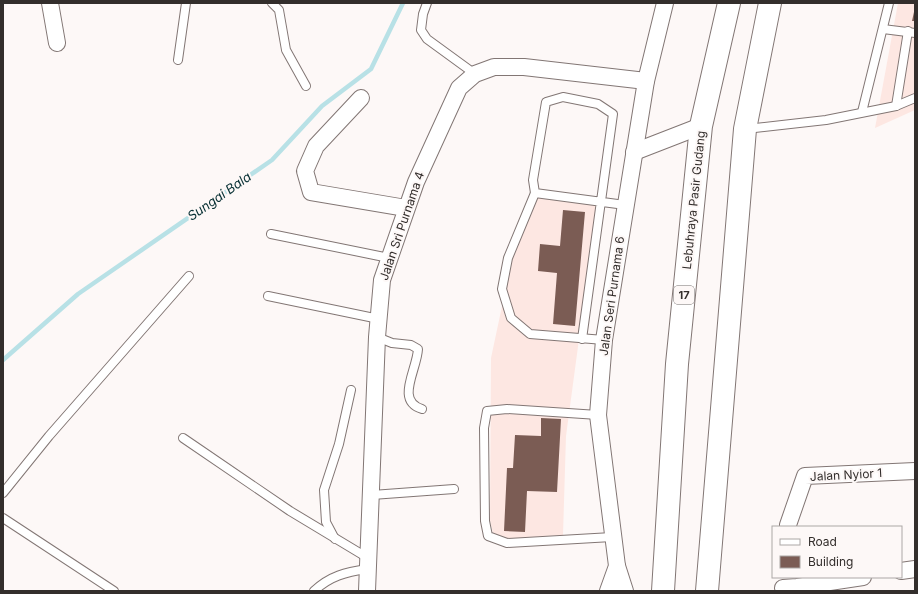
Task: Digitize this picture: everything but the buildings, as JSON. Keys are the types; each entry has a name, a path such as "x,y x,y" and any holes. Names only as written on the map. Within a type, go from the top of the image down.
{"highway":[{"name":"Lebuhraya Pasir Gudang","path":"663,591 677,364 702,126 729,3"},
{"path":"706,591 745,129 770,3"}],"street":[{"path":"50,3 57,43"},
{"name":"Jalan Seri Purnama 6","path":"608,591 616,566 598,415 604,340 646,81 664,3"},
{"name":"Jalan Sri Purnama 4","path":"367,591 367,564 372,495 377,337 382,280 416,182 459,88 476,74 494,67 524,67 646,81"},
{"path":"361,98 316,146 305,171 312,192 406,208"},
{"path":"634,152 702,126"},
{"name":"Jalan Nyior 1","path":"788,525 805,476 915,471"},
{"path":"616,566 625,591"},
{"path":"902,571 915,569"},
{"path":"783,588 797,588 857,578"}],"lane":[{"path":"178,60 186,3"},
{"path":"272,3 278,10 286,50 306,86"},
{"path":"427,3 423,14 421,30 428,39 476,74"},
{"path":"862,112 889,3"},
{"path":"883,29 911,32 896,106"},
{"path":"582,339 613,114 598,104 563,97 546,102 533,180 535,193 508,258 502,289 511,318 530,334 582,339 604,340"},
{"path":"745,129 826,120 896,106 915,98"},
{"path":"535,193 625,206"},
{"path":"271,234 389,258"},
{"path":"3,493 49,436 189,276"},
{"path":"268,296 379,319"},
{"path":"377,337 392,343 411,345 418,349 418,360 408,391 409,400 414,407 422,409"},
{"path":"335,540 326,522 324,490 339,444 351,390"},
{"path":"598,415 507,409 487,411 484,428 485,521 488,536 507,542 612,537"},
{"path":"183,438 335,540 367,564"},
{"path":"372,495 454,489"},
{"path":"3,518 114,591"},
{"path":"314,591 325,581 367,564"}],"shaded area":[{"path":"898,3 915,3 915,110 875,128"},
{"path":"538,197 597,205 566,436 563,535 509,539 493,533 490,521 491,358 512,259"}],"waterway":[{"name":"Sungai Bala","path":"3,360 78,294 272,160 322,106 371,69 403,3"}]}
